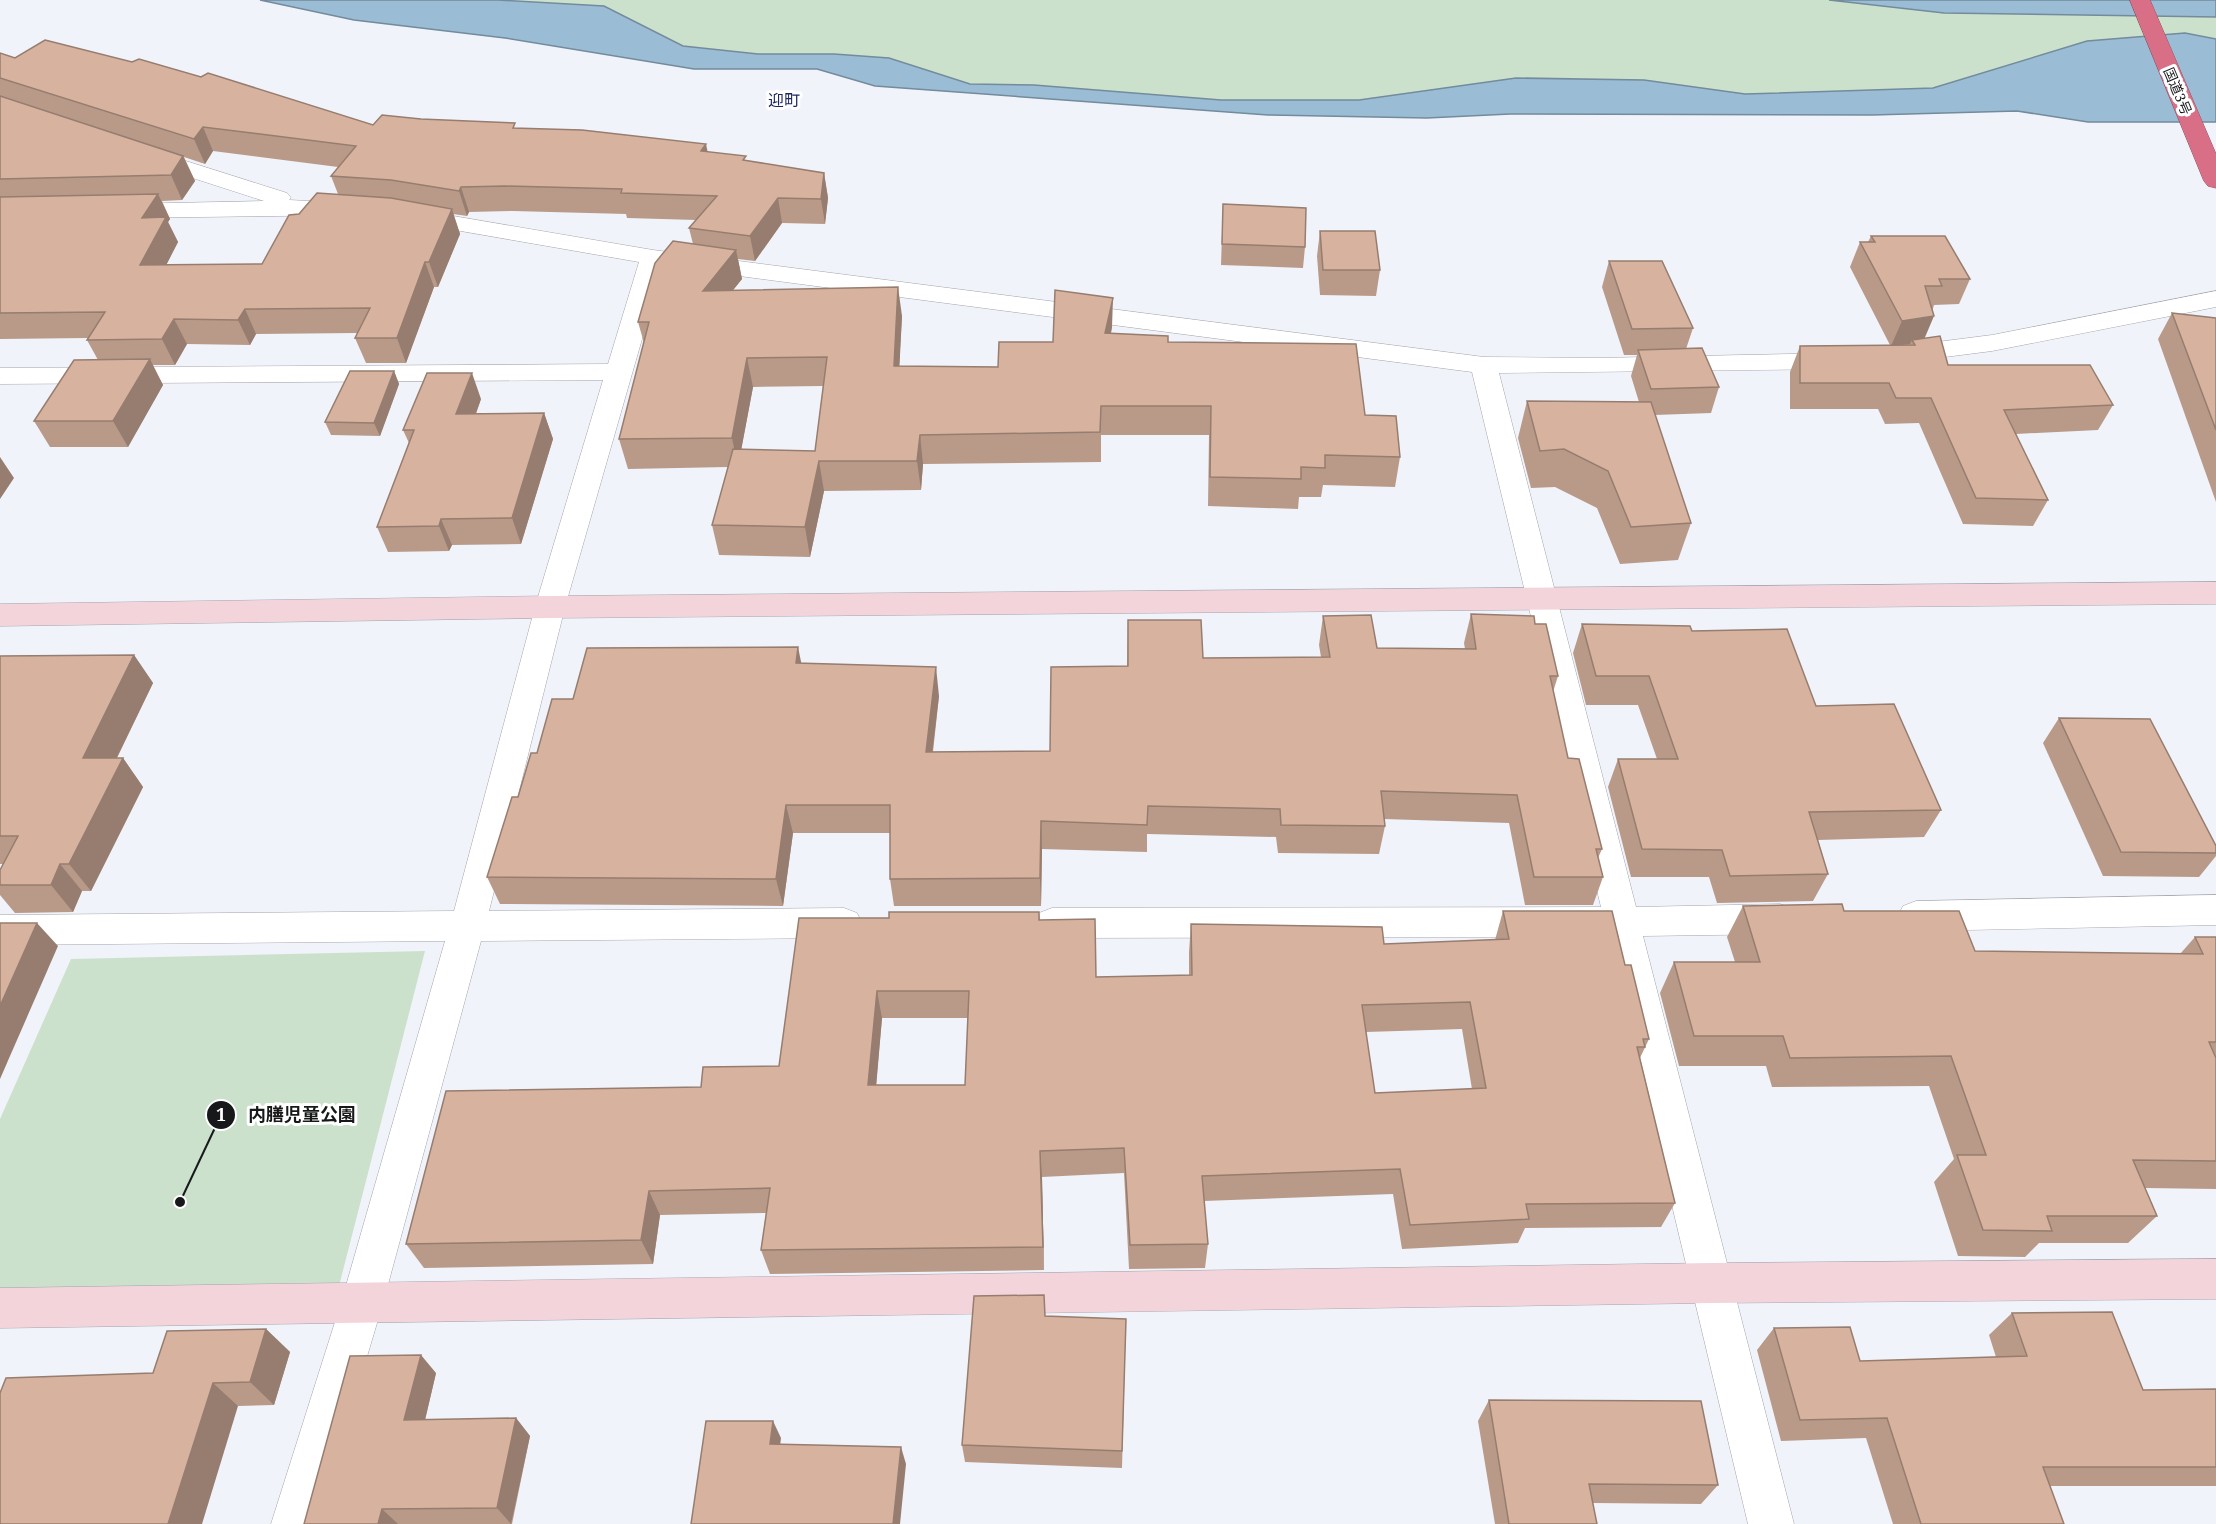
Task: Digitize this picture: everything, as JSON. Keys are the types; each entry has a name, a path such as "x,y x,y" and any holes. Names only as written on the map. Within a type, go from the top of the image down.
{"highway":[{"name":"国道3号","path":"2140,0 2216,181"}],"street":[{"path":"132,151 253,191 312,207"},
{"path":"104,211 312,207 378,212 652,257 1484,365 1598,366 1872,359 1992,342 2216,299"},
{"path":"294,1524 362,1303 468,924 550,607 652,257"},
{"path":"1484,365 1771,1524"},
{"path":"0,376 617,372"},
{"path":"0,615 550,607 2216,593"},
{"path":"1883,916 2216,910"},
{"path":"1015,923 1621,922 1811,918"},
{"path":"0,930 468,924 872,923"},
{"path":"0,1308 1711,1283 2216,1279"}],"green space":[{"path":"260,0 2216,0 2216,122 2088,122 2017,111 1872,115 1510,114 1427,118 1268,115 875,86 817,69 694,69 505,38 354,20"},
{"path":"425,951 339,1286 0,1300 0,1119 71,959"}],"water":[{"path":"260,0 498,0 604,6 683,46 758,54 834,54 889,58 970,84 1034,85 1221,100 1359,100 1516,78 1644,80 1745,94 1933,88 2087,41 2185,33 2216,39 2216,122 2088,122 2017,111 1872,115 1510,114 1427,118 1268,115 875,86 817,69 694,69 505,38 354,20"},
{"path":"1829,0 2216,0 2216,17 1944,13"}],"building":[{"path":"45,40 132,62 139,59 201,77 208,73 373,125 382,115 515,123 513,128 582,130 706,144 701,151 746,156 743,160 824,173 821,199 778,198 750,236 689,228 717,196 621,193 622,189 505,186 461,187 459,191 391,180 331,176 356,146 203,127 194,139 0,78 0,53 15,58"},
{"path":"0,96 183,156 171,175 0,179"},
{"path":"317,193 391,198 452,209 429,262 425,262 397,338 355,338 370,308 245,309 238,320 174,319 162,339 87,340 105,312 0,313 0,197 158,194 142,218 166,217 140,265 262,264 289,215 299,214"},
{"path":"1223,204 1306,208 1305,247 1222,244"},
{"path":"1320,231 1375,231 1380,270 1323,270"},
{"path":"1871,236 1945,236 1970,279 1939,279 1942,286 1925,286 1934,316 1902,321 1860,242 1875,242"},
{"path":"673,241 736,250 703,291 898,287 894,366 998,367 999,342 1053,342 1055,290 1113,298 1105,333 1168,336 1168,342 1356,344 1365,415 1396,416 1400,457 1325,455 1325,468 1301,467 1301,479 1210,477 1211,406 1101,406 1100,432 920,435 917,461 819,461 805,527 712,525 733,449 815,451 827,357 747,358 732,438 619,439 649,322 638,322 655,263"},
{"path":"1609,261 1662,261 1693,328 1632,329"},
{"path":"2172,313 2216,318 2216,430"},
{"path":"1940,336 1948,365 2090,365 2113,405 2004,410 2048,500 1976,498 1931,398 1896,398 1889,383 1800,383 1800,346 1915,345 1912,340"},
{"path":"1702,348 1719,387 1651,389 1638,350"},
{"path":"150,359 113,421 34,421 74,360"},
{"path":"350,371 394,371 374,423 325,422"},
{"path":"427,373 472,373 456,414 544,413 512,518 441,519 439,526 377,527 414,430 403,430"},
{"path":"1527,401 1651,402 1691,523 1631,527 1608,471 1564,449 1540,451"},
{"path":"1471,614 1534,616 1535,624 1546,624 1558,676 1550,676 1568,758 1579,759 1602,849 1596,849 1603,877 1534,877 1517,795 1381,791 1385,826 1281,825 1280,809 1148,806 1147,825 1041,821 1040,878 890,879 890,805 786,805 776,879 487,877 512,797 518,797 531,753 537,753 552,699 573,699 587,648 798,647 796,663 936,667 926,752 1050,751 1051,667 1128,666 1128,620 1201,620 1203,658 1330,657 1323,616 1371,615 1377,648 1476,649"},
{"path":"1582,624 1690,626 1692,631 1787,629 1816,706 1894,704 1941,810 1809,812 1828,874 1730,876 1722,850 1642,849 1618,759 1678,759 1649,676 1596,676"},
{"path":"134,655 83,758 123,758 69,864 60,864 51,885 0,885 0,870 18,836 0,836 0,656"},
{"path":"2059,718 2150,719 2216,846 2216,853 2121,852"},
{"path":"1842,904 1844,911 1959,911 1975,951 2203,954 2195,937 2216,937 2216,1042 2209,1042 2216,1058 2216,1161 2133,1160 2157,1216 2047,1216 2052,1231 1983,1230 1957,1155 1986,1155 1951,1056 1790,1058 1783,1036 1694,1036 1674,962 1760,962 1743,906"},
{"path":"1503,911 1612,911 1625,965 1631,965 1649,1039 1643,1039 1645,1047 1637,1047 1675,1203 1526,1204 1529,1219 1410,1225 1400,1169 1202,1176 1208,1244 1130,1245 1124,1148 1040,1151 1043,1247 761,1250 770,1188 649,1191 641,1240 406,1244 446,1091 701,1087 703,1067 779,1066 799,918 889,918 889,912 1039,912 1039,920 1095,919 1096,977 1192,975 1191,924 1382,927 1384,944 1509,939","holes":["877,991 969,991 965,1085 868,1085","1470,1002 1486,1088 1375,1093 1362,1005"]},
{"path":"0,923 37,923 0,1006"},
{"path":"1044,1295 1045,1316 1126,1319 1122,1451 962,1445 974,1296"},
{"path":"2112,1312 2143,1390 2216,1389 2216,1467 2043,1467 2064,1524 1921,1524 1887,1418 1800,1420 1774,1328 1850,1327 1860,1361 2027,1356 2012,1313"},
{"path":"266,1329 250,1382 213,1383 168,1524 0,1524 0,1393 6,1378 153,1373 167,1331"},
{"path":"421,1355 404,1420 516,1418 497,1508 382,1509 378,1524 304,1524 350,1356"},
{"path":"1489,1400 1701,1401 1718,1485 1589,1484 1597,1524 1509,1524"},
{"path":"706,1421 773,1421 770,1444 901,1447 893,1524 691,1524"}],"place":[{"name":"内膳児童公園","path":"180,1202"}],"district":[{"name":"迎町","path":"784,100"}]}
